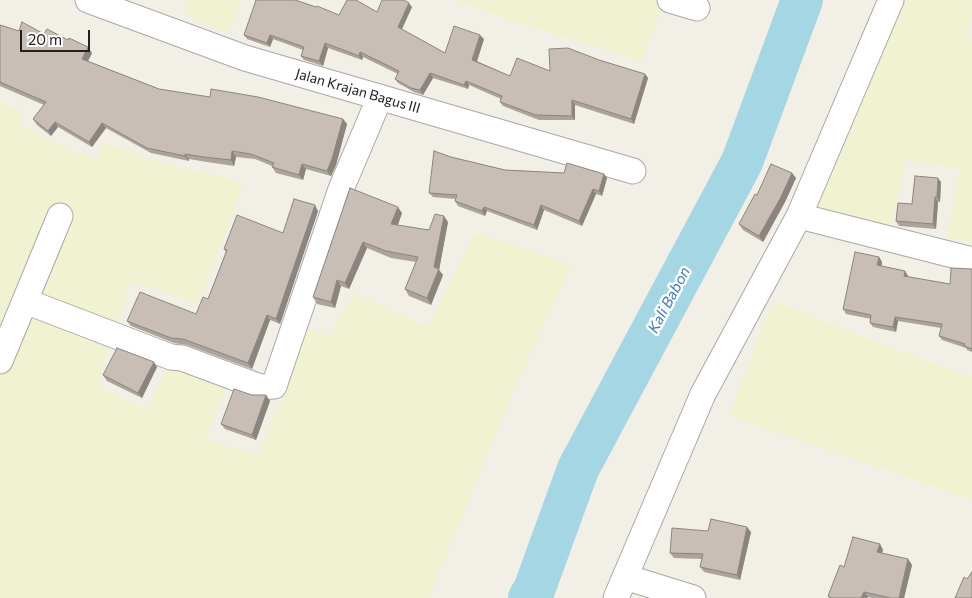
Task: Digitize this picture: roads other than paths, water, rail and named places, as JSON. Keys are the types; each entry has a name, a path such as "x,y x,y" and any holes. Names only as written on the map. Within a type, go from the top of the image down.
{"street":[{"name":"Jalan Krajan Bagus III","path":"88,0 245,58 632,171"},
{"path":"670,0 697,8"},
{"path":"694,598 620,587 703,394 799,216 891,0"},
{"path":"25,301 171,357 182,358 260,387 274,386 341,189 380,98"},
{"path":"0,361 60,216"},
{"path":"799,216 972,260"}],"waterway":[{"name":"Kali Babon","path":"529,598 534,590 578,469 742,162 802,0"}]}
